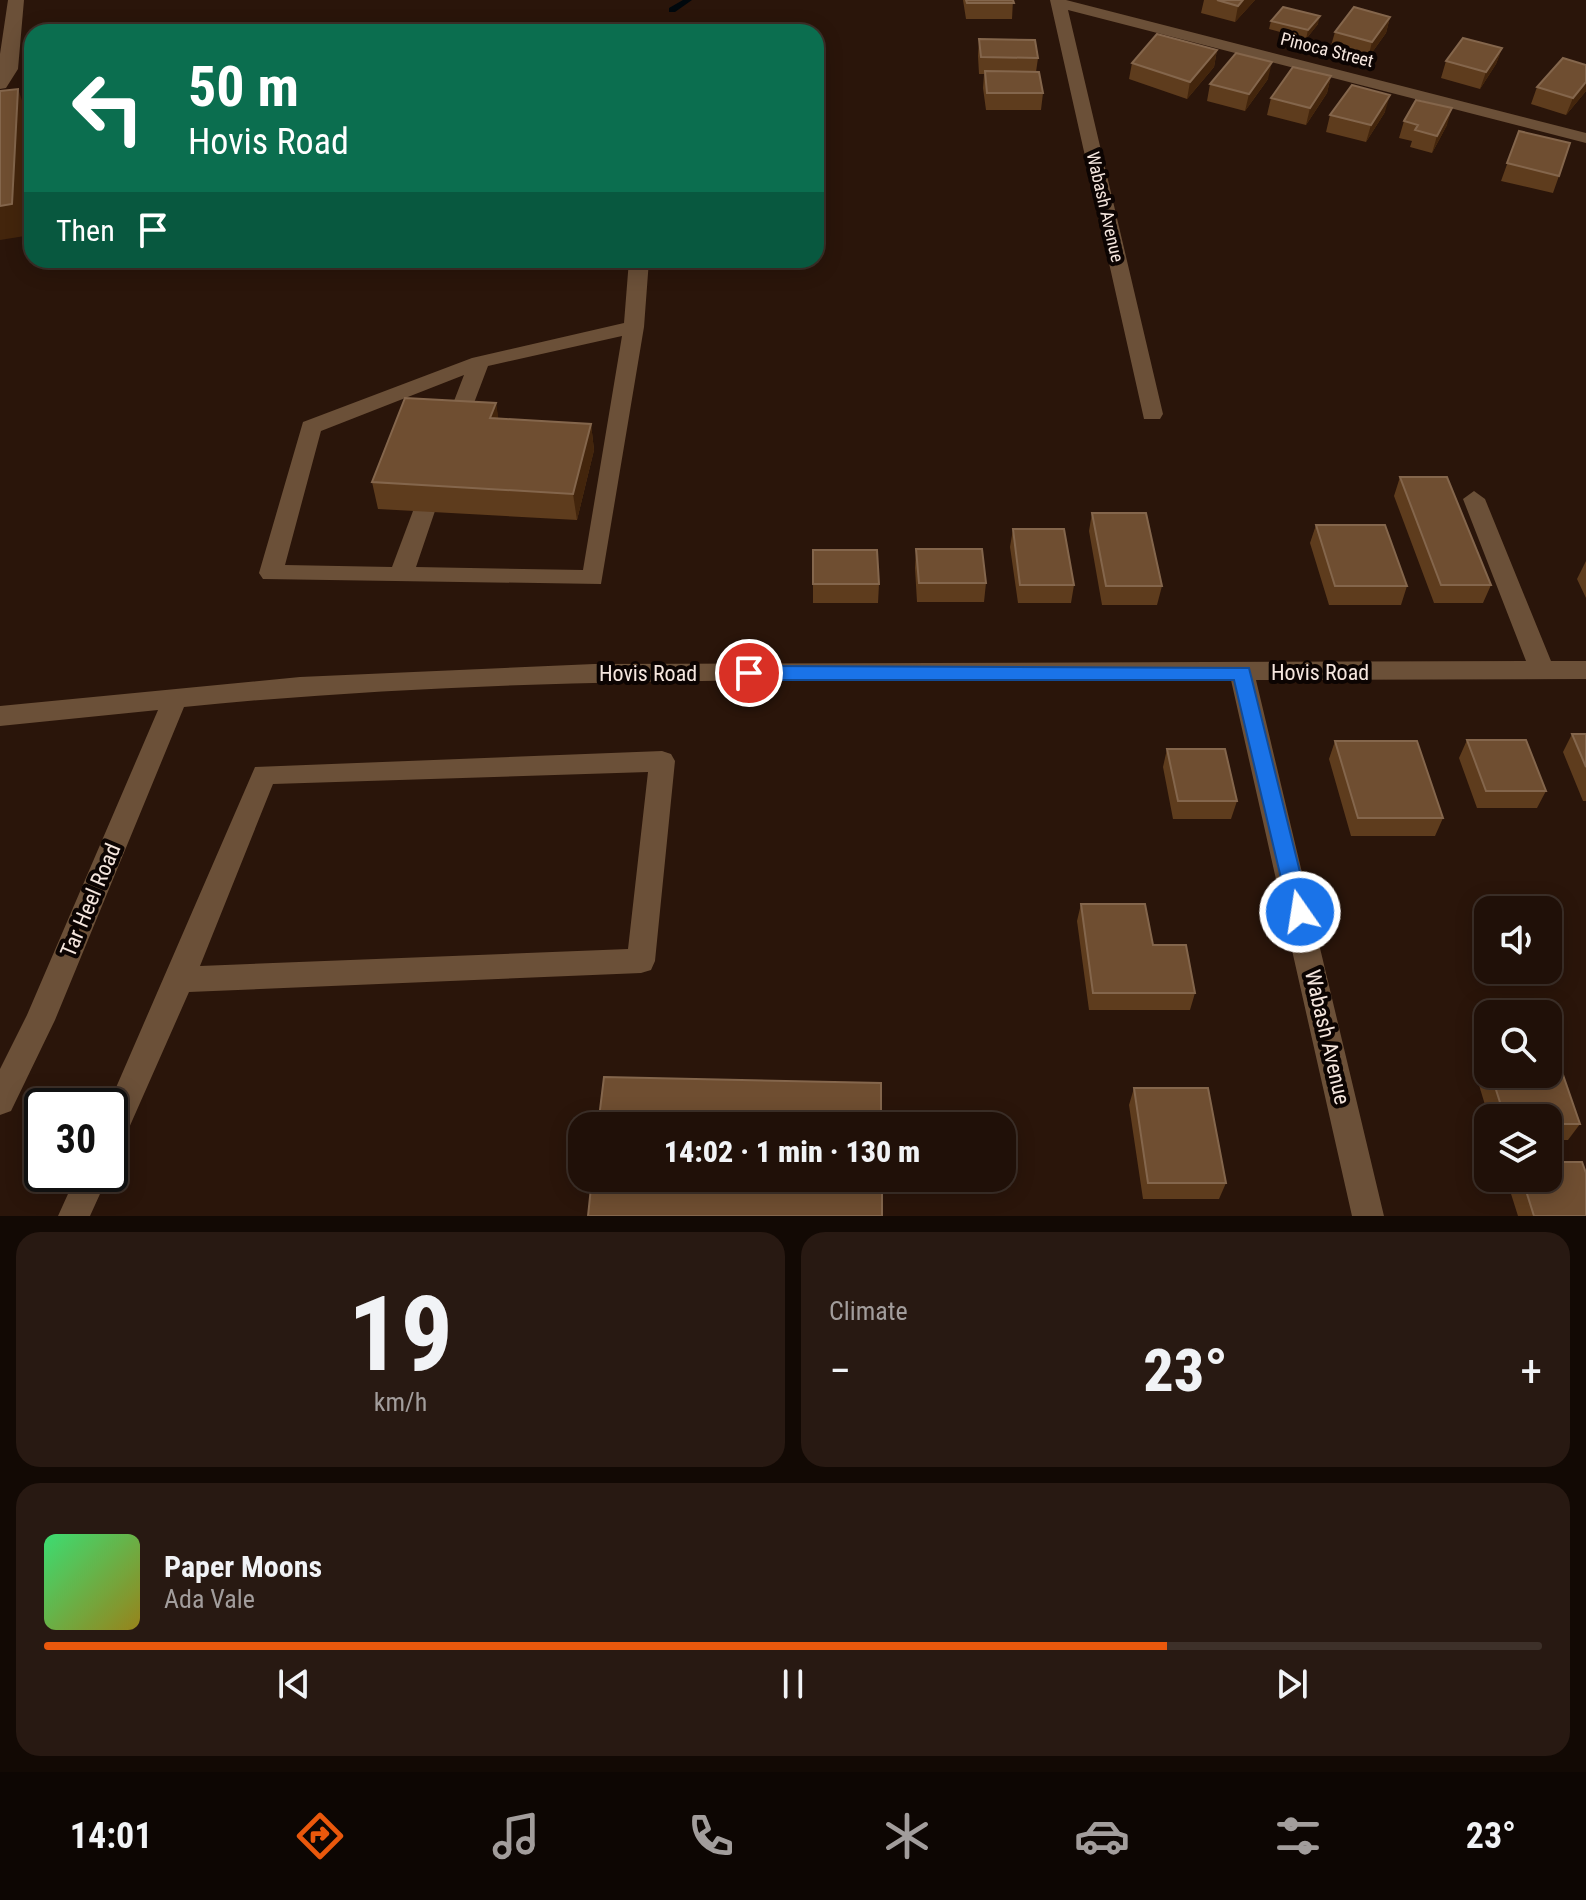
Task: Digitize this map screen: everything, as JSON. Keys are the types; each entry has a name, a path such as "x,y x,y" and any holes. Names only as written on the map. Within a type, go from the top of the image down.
{"street":[{"path":"0,84 10,69 4,59 16,0"},
{"name":"Pinoca Street","path":"1058,2 1586,138"},
{"name":"Wabash Avenue","path":"1058,2 1152,414"},
{"path":"634,327 479,362 311,427 271,573 593,578 634,327 638,268"},
{"path":"455,427 479,362"},
{"path":"1474,499 1543,672"},
{"path":"401,575 424,511"},
{"name":"Hovis Road","path":"0,716 176,697 419,679 594,673 1586,670"},
{"name":"Wabash Avenue","path":"1242,673 1368,1216"},
{"name":"Tar Heel Road","path":"0,1101 40,1020 176,697"},
{"path":"128,1096 180,980 264,774 662,761 641,961 180,980"},
{"path":"74,1216 85,1192"}],"building":[{"path":"966,0 1013,0 1014,3 967,3"},
{"path":"1217,0 1243,0 1238,6"},
{"path":"1283,7 1320,16 1308,30 1271,21"},
{"path":"1354,7 1390,17 1372,42 1335,32"},
{"path":"1157,34 1217,50 1190,82 1132,63"},
{"path":"1463,38 1502,48 1486,72 1446,61"},
{"path":"979,39 1035,40 1038,58 981,57"},
{"path":"1236,53 1272,62 1249,94 1210,84"},
{"path":"1563,58 1586,65 1586,82 1573,98 1537,87"},
{"path":"1293,67 1331,76 1310,108 1271,98"},
{"path":"985,71 1039,72 1043,93 987,93"},
{"path":"1352,85 1390,95 1371,125 1330,115"},
{"path":"18,89 12,204 0,206 0,91"},
{"path":"1416,100 1452,108 1437,136 1415,130 1418,125 1404,121"},
{"path":"1519,131 1570,143 1559,176 1507,163"},
{"path":"405,398 496,403 490,418 591,424 573,494 372,482"},
{"path":"1400,477 1447,477 1491,585 1441,585"},
{"path":"1092,513 1146,513 1162,586 1106,586"},
{"path":"1316,525 1385,525 1407,586 1335,586"},
{"path":"1013,529 1064,529 1074,585 1020,585"},
{"path":"916,549 982,549 986,583 919,583"},
{"path":"813,550 877,550 879,584 813,584"},
{"path":"1572,734 1586,734 1586,767"},
{"path":"1467,740 1526,740 1546,791 1486,791"},
{"path":"1335,741 1417,741 1443,818 1358,818"},
{"path":"1167,749 1225,749 1237,801 1178,801"},
{"path":"1081,904 1145,904 1153,945 1186,945 1195,993 1093,993"},
{"path":"1562,1072 1580,1124 1562,1124 1562,1104 1501,1104 1495,1088 1562,1088"},
{"path":"604,1077 881,1083 881,1112 600,1112"},
{"path":"1134,1088 1208,1088 1226,1183 1148,1183"},
{"path":"1562,1162 1582,1162 1586,1173 1586,1216 1534,1216 1526,1192 1562,1192"},
{"path":"591,1192 882,1192 882,1216 588,1216"}],"waterway":[{"path":"672,10 688,0"}],"route":[{"path":"749,673 1242,673 1300,912"}]}
